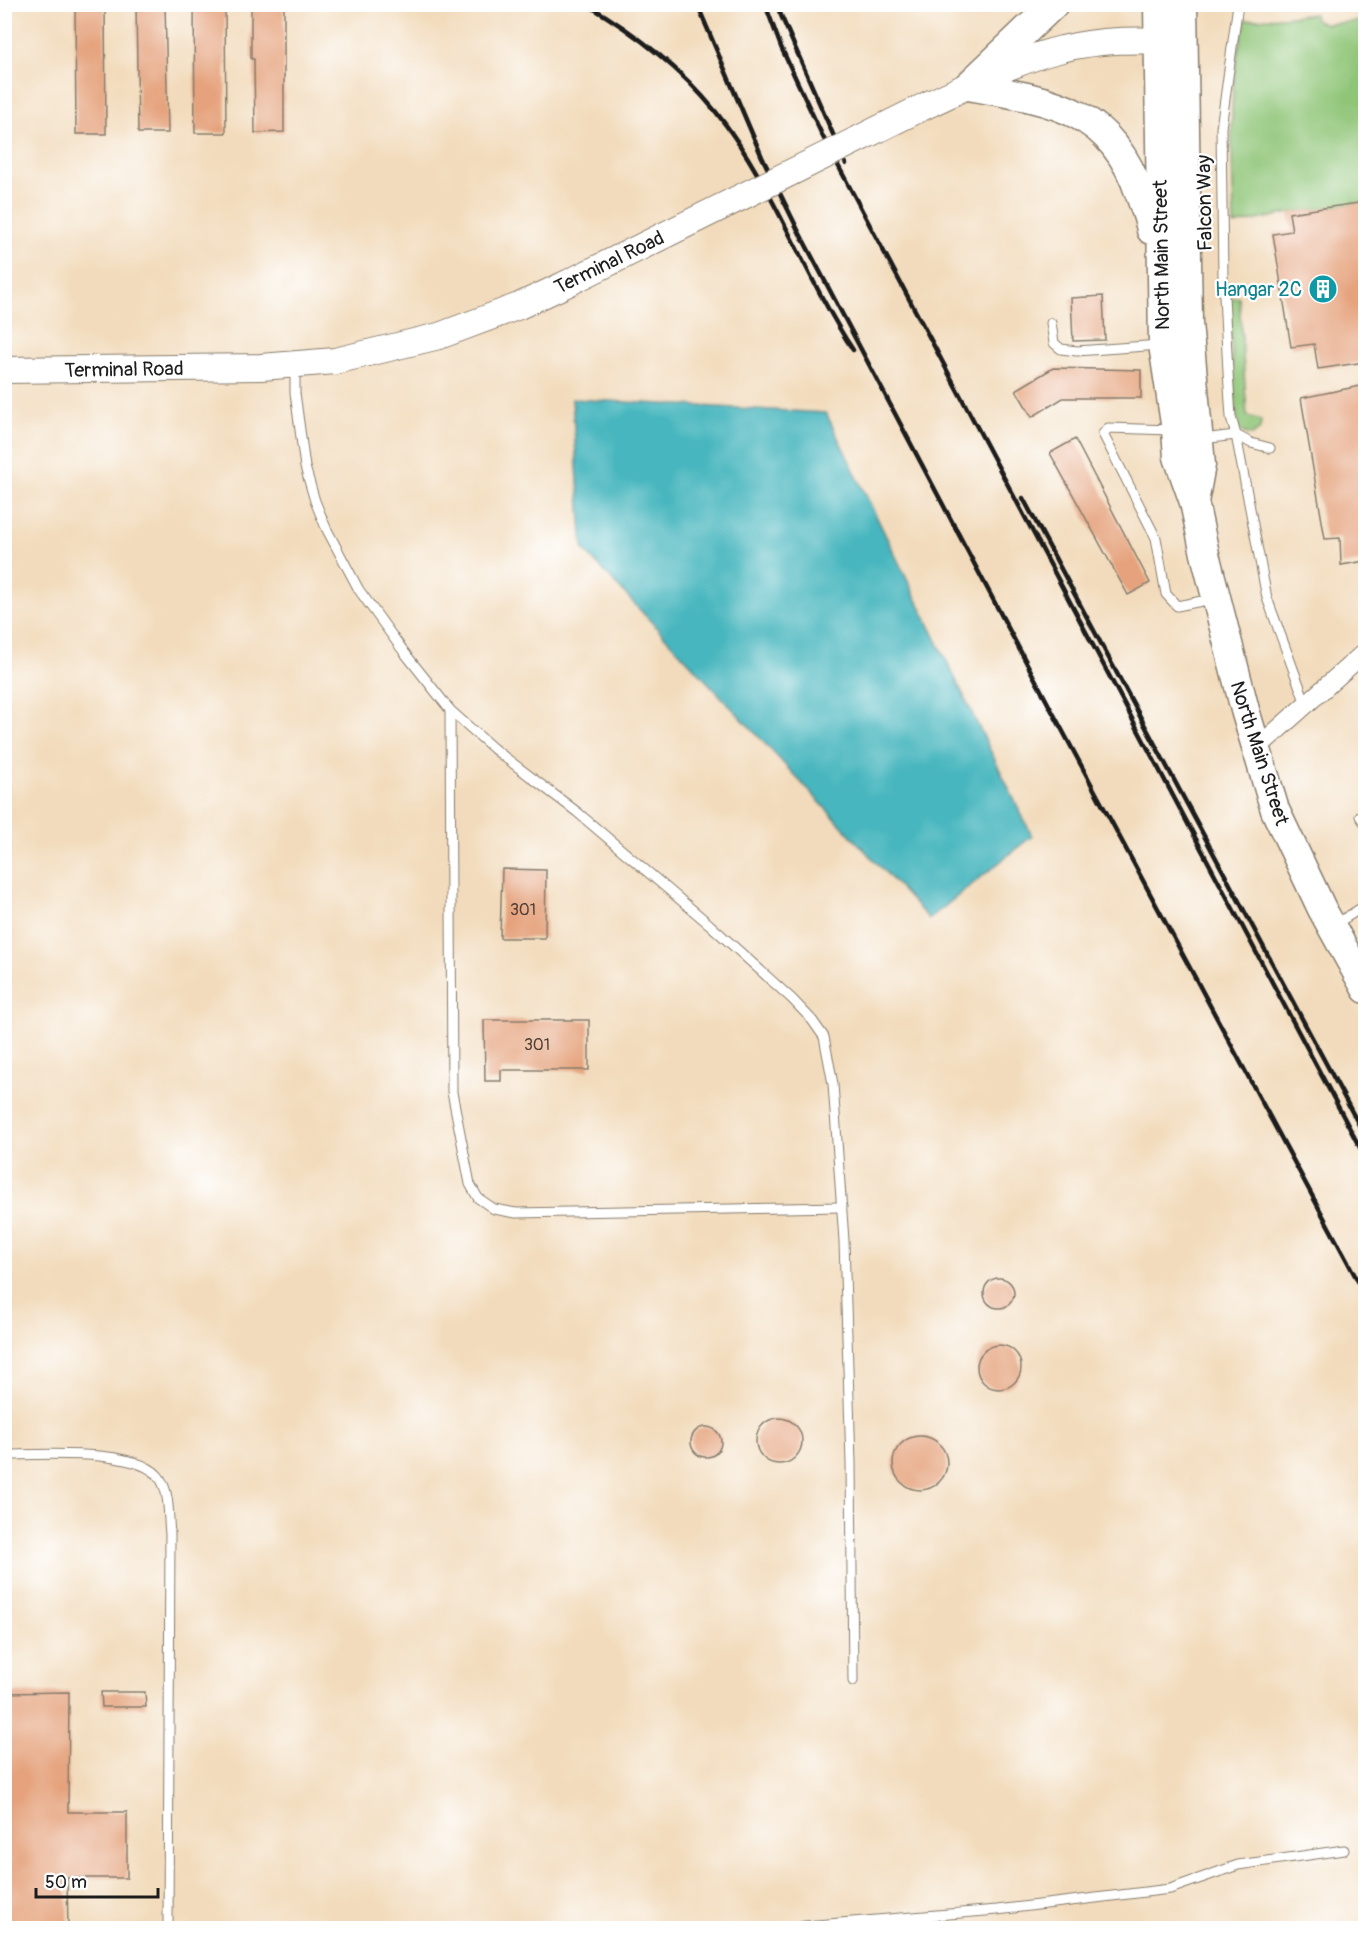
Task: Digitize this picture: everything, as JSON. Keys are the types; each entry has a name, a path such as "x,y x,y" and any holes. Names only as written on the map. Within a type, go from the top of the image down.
{"main road":[{"path":"968,86 1054,4"},
{"name":"North Main Street","path":"1158,4 1170,41 1188,323 1187,435 1178,457 1194,502 1216,598 1256,749 1275,810 1365,989"},
{"name":"North Main Street","path":"1183,4 1170,41 1163,345 1187,435"},
{"name":"Terminal Road","path":"4,370 295,365 335,361 439,336 509,310 566,284 929,104 1029,58 1063,48 1124,40 1170,41"},
{"path":"968,86 1025,96 1053,104 1099,128 1114,142 1136,181 1150,223 1163,345"}],"street":[{"path":"1256,749 1365,651"}],"lane":[{"name":"Falcon Way","path":"1238,4 1221,128 1223,277 1231,417 1267,598 1306,704"},
{"path":"1051,323 1054,343 1061,349 1077,351 1129,349 1163,345"},
{"path":"295,365 295,393 305,467 315,501 326,528 359,590 404,652 450,710 494,749 577,812 700,916 792,999 824,1037 833,1084 842,1207 851,1463 853,1681"},
{"path":"1216,598 1177,606 1166,594 1156,538 1103,435 1108,428 1187,435 1236,435 1251,443 1270,448"},
{"path":"450,710 452,1092 470,1184 478,1198 494,1209 516,1213 842,1207"},
{"path":"1365,812 1360,816 1365,825"},
{"path":"1332,926 1365,905"},
{"path":"4,1455 82,1454 129,1461 150,1469 160,1478 166,1493 170,1534 168,1929"},
{"path":"799,1929 804,1926 997,1910 1170,1889 1238,1865 1344,1850"}],"green space":[{"path":"1314,14 1315,20 1325,24 1365,21 1365,202 1289,213 1234,225 1233,95 1239,45 1246,20"},
{"path":"1239,297 1247,416 1261,420 1260,429 1252,435 1239,429 1234,398 1229,299"}],"water":[{"path":"572,399 826,413 1032,836 929,919 583,549"}],"building":[{"path":"75,4 105,4 106,134 76,134"},
{"path":"136,4 165,4 168,133 138,133"},
{"path":"194,4 225,4 226,133 195,133"},
{"path":"251,4 284,4 284,132 255,133"},
{"name":"Hangar 2C","path":"1365,202 1365,362 1318,369 1314,344 1291,347 1273,234 1292,231 1289,213"},
{"path":"1103,296 1105,340 1073,341 1071,298"},
{"path":"1053,368 1141,370 1141,398 1063,398 1032,417 1016,390"},
{"path":"1365,385 1365,561 1341,565 1340,538 1325,539 1301,398"},
{"path":"1075,439 1150,583 1128,595 1050,453"},
{"path":"502,869 546,870 545,938 500,938"},
{"path":"484,1020 589,1020 589,1070 501,1070 501,1081 485,1081"},
{"path":"999,1278 1010,1282 1014,1293 1010,1304 999,1308 988,1304 984,1293 988,1282"},
{"path":"999,1345 1014,1352 1021,1367 1014,1382 999,1389 984,1382 977,1367 984,1352"},
{"path":"779,1418 795,1425 802,1441 795,1457 779,1464 763,1457 756,1441 763,1425"},
{"path":"706,1427 717,1431 721,1442 717,1453 706,1457 695,1453 691,1442 695,1431"},
{"path":"920,1436 930,1438 939,1444 945,1453 947,1463 945,1473 939,1482 930,1488 920,1490 910,1488 901,1482 895,1473 893,1463 895,1453 901,1444 910,1438"},
{"path":"69,1692 68,1812 127,1812 127,1878 67,1878 68,1929 4,1929 4,1693"},
{"path":"101,1692 145,1692 146,1707 102,1707"}],"railway":[{"path":"586,4 656,52 688,81 716,112 754,169 835,321 853,350"},
{"path":"697,4 762,157 798,230 1052,711 1366,1296"},
{"path":"765,4 781,47 823,137 1366,1159"},
{"path":"776,4 846,164"},
{"path":"1023,498 1366,1138"}],"place":[{"name":"Hangar 2C","path":"1323,289"}]}
